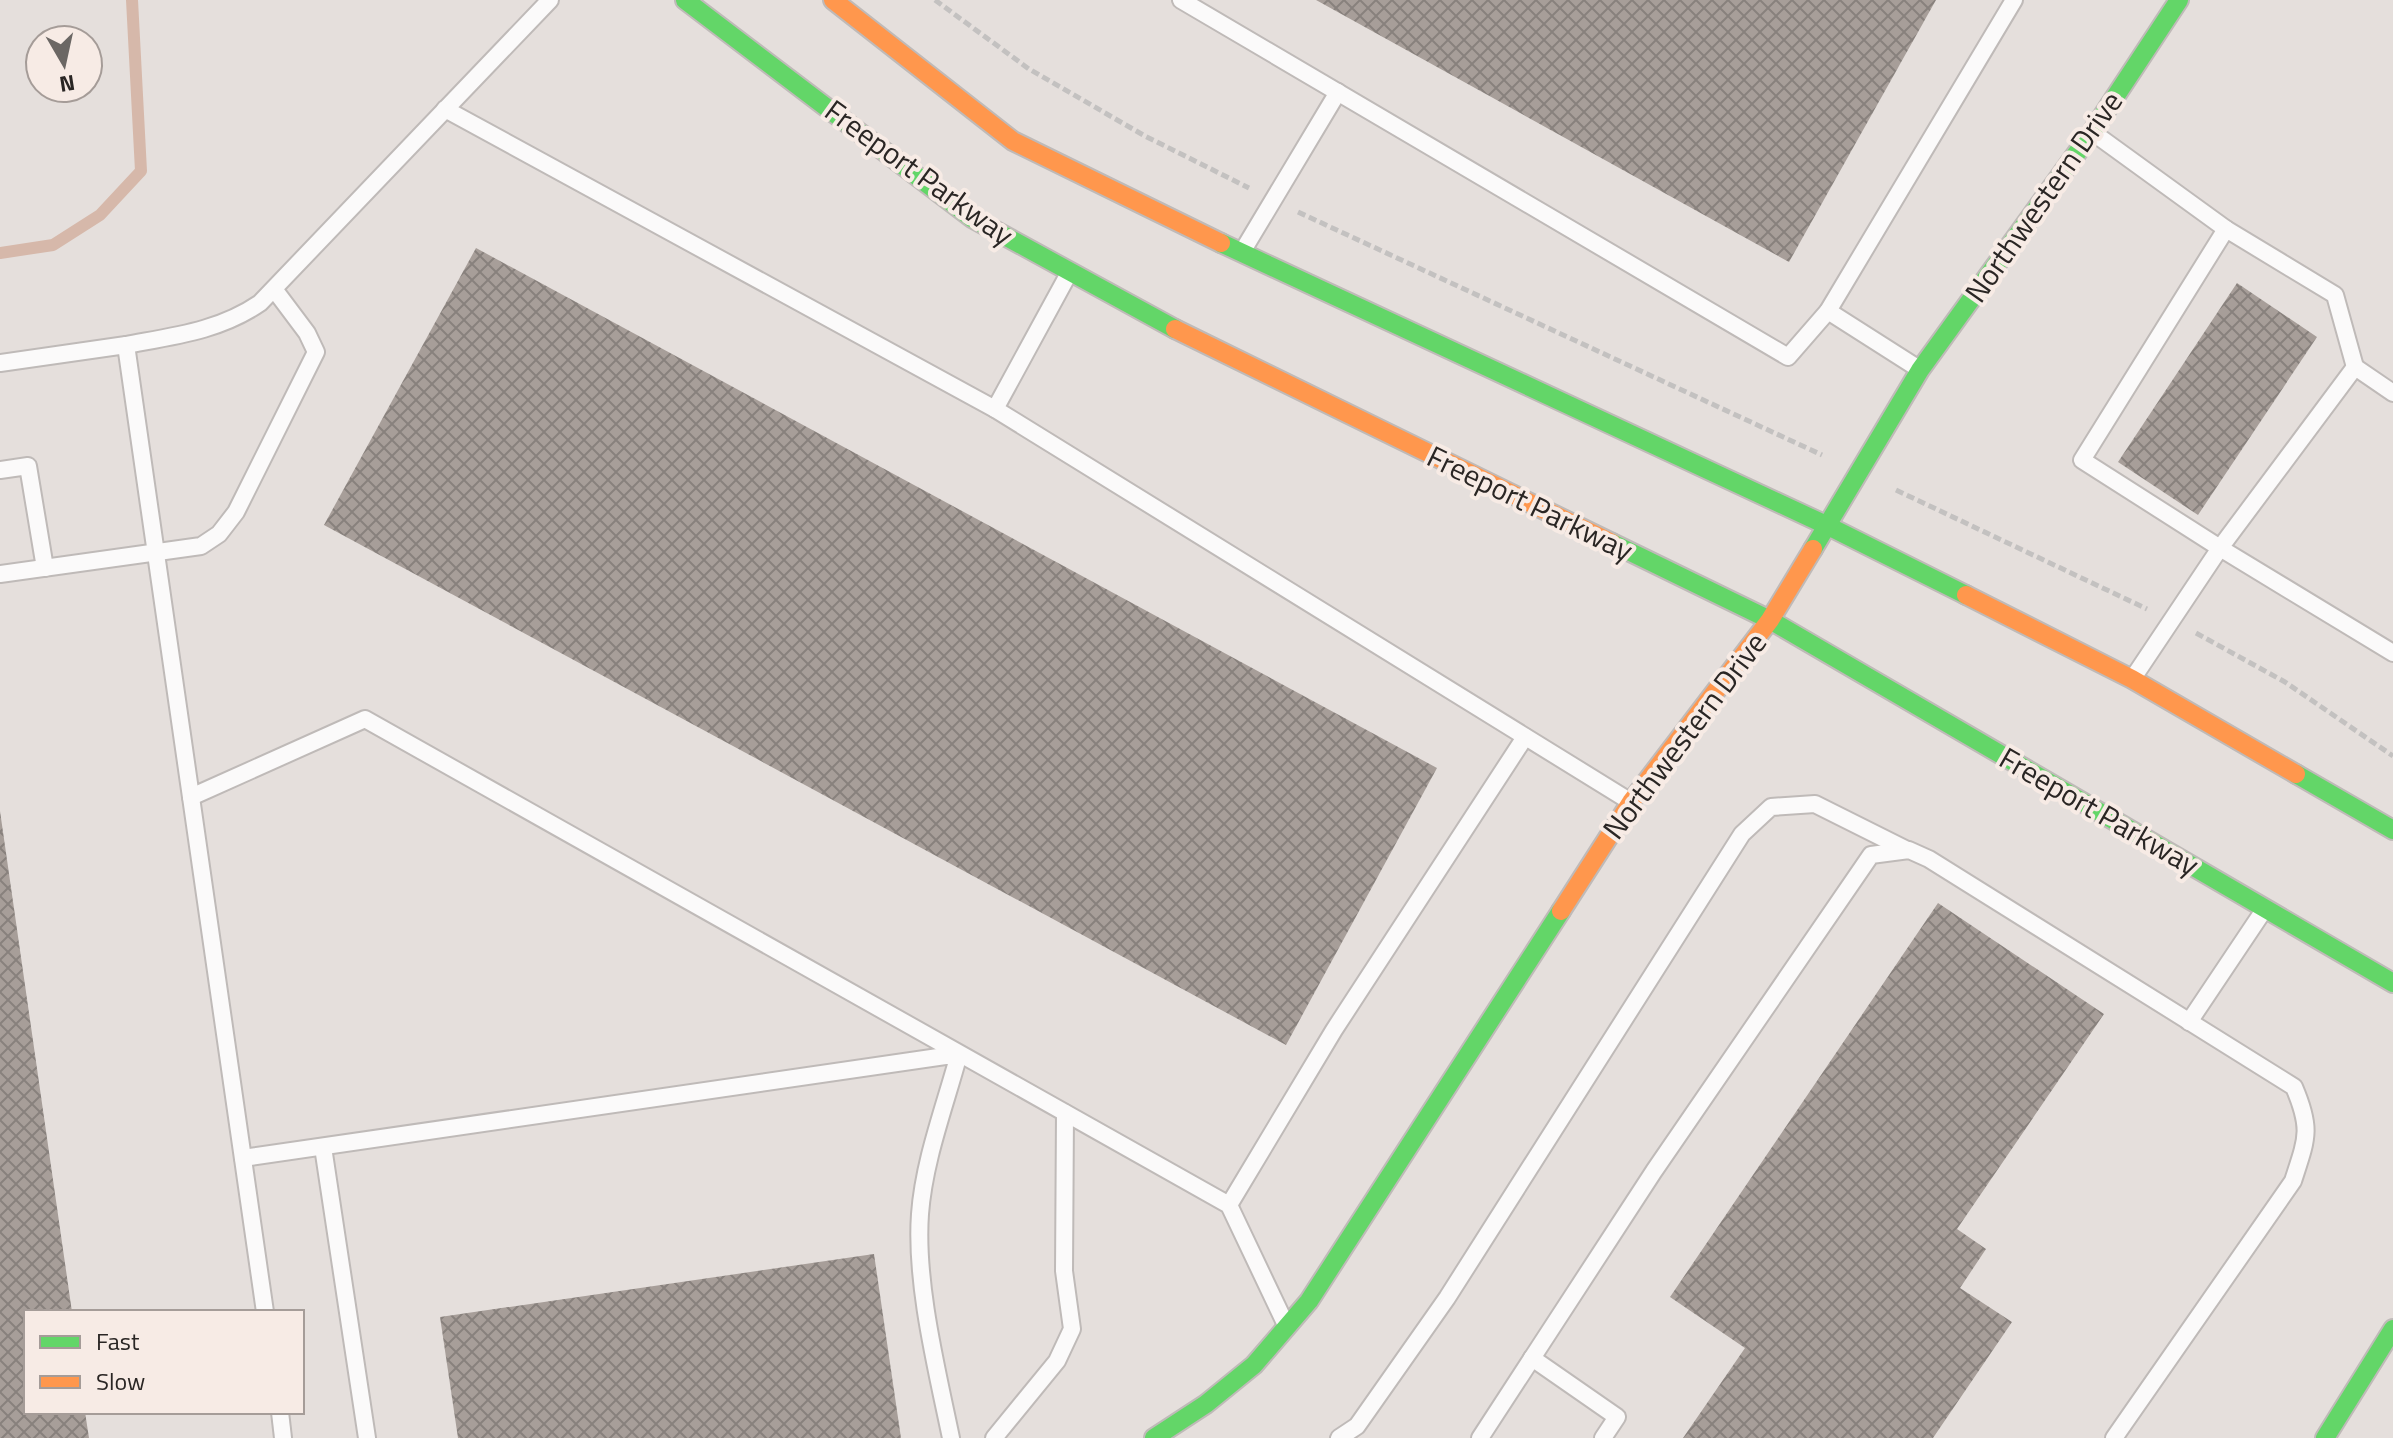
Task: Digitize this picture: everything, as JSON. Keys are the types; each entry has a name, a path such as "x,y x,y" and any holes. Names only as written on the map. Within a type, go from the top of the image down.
{"main road":[{"name":"Freeport Parkway","path":"685,0 972,218 1069,274 1234,360 1770,620 2393,983"},
{"path":"833,0 1013,141 1241,253 1826,525 2132,679 2393,830"},
{"name":"Northwestern Drive","path":"1154,1438 1206,1404 1254,1365 1309,1301 1631,802 1770,620 1920,370 2092,132 2179,0"},
{"path":"2325,1438 2393,1329"}],"lane":[{"path":"0,363 126,345 205,330 236,319 274,289 550,0"},
{"path":"1181,0 1788,357 1828,311 2014,0"},
{"path":"1241,253 1338,92"},
{"path":"445,109 995,409 1631,802"},
{"path":"2092,132 2226,229 2335,295 2355,367 2393,393"},
{"path":"2226,229 2082,460 2393,653"},
{"path":"995,409 1069,274"},
{"path":"0,574 201,546 219,534 236,512 316,352 307,333 274,289"},
{"path":"1828,311 1920,370"},
{"path":"126,345 265,1310"},
{"path":"2132,679 2220,548 2355,367"},
{"path":"0,470 28,466 45,568"},
{"path":"191,797 365,719 1229,1205 1287,1326"},
{"path":"1229,1205 1334,1030 1525,737"},
{"path":"1339,1438 1357,1426 1447,1298 1742,834 1771,807 1815,804 1929,859 2294,1087 2307,1118 2306,1142 2293,1181 2114,1438"},
{"path":"1480,1438 1654,1171 1871,855 1909,850"},
{"path":"2189,1022 2265,908"},
{"path":"243,1158 959,1054"},
{"path":"951,1438 931,1343 920,1215 925,1178 959,1054"},
{"path":"994,1438 1057,1361 1072,1329 1064,1271 1065,1113"},
{"path":"323,1147 367,1438"},
{"path":"1532,1358 1617,1417 1603,1438"},
{"path":"280,1414 283,1438"}],"path":[{"path":"935,0 1042,76 1145,136 1273,200 2170,620 2285,682 2393,756"}],"building":[{"path":"1316,0 1936,0 1789,262"},
{"path":"476,248 1437,768 1286,1045 324,525"},
{"path":"2237,283 2317,337 2198,515 2118,462"},
{"path":"0,811 72,1310 24,1310 24,1414 85,1414 89,1438 0,1438"},
{"path":"1938,903 2104,1014 1957,1229 1986,1249 1960,1288 2012,1322 1933,1438 1683,1438 1745,1348 1670,1297"},
{"path":"874,1254 901,1438 458,1438 440,1317"}],"waterway":[{"path":"0,253 53,245 100,215 141,171 132,0"}],"traffic: fast":[{"path":"685,0 972,218 1175,329"},
{"path":"1813,549 1920,370 2092,132 2179,0"},
{"path":"1221,243 1826,525 1966,595"},
{"path":"1612,543 1770,620 2393,983"},
{"path":"2296,774 2393,830"},
{"path":"1154,1438 1206,1404 1254,1365 1309,1301 1561,911"},
{"path":"2325,1438 2393,1329"}],"traffic: slow":[{"path":"833,0 1013,141 1221,243"},
{"path":"1175,329 1612,543"},
{"path":"1561,911 1631,802 1770,620 1813,549"},
{"path":"1966,595 2132,679 2296,774"}]}
